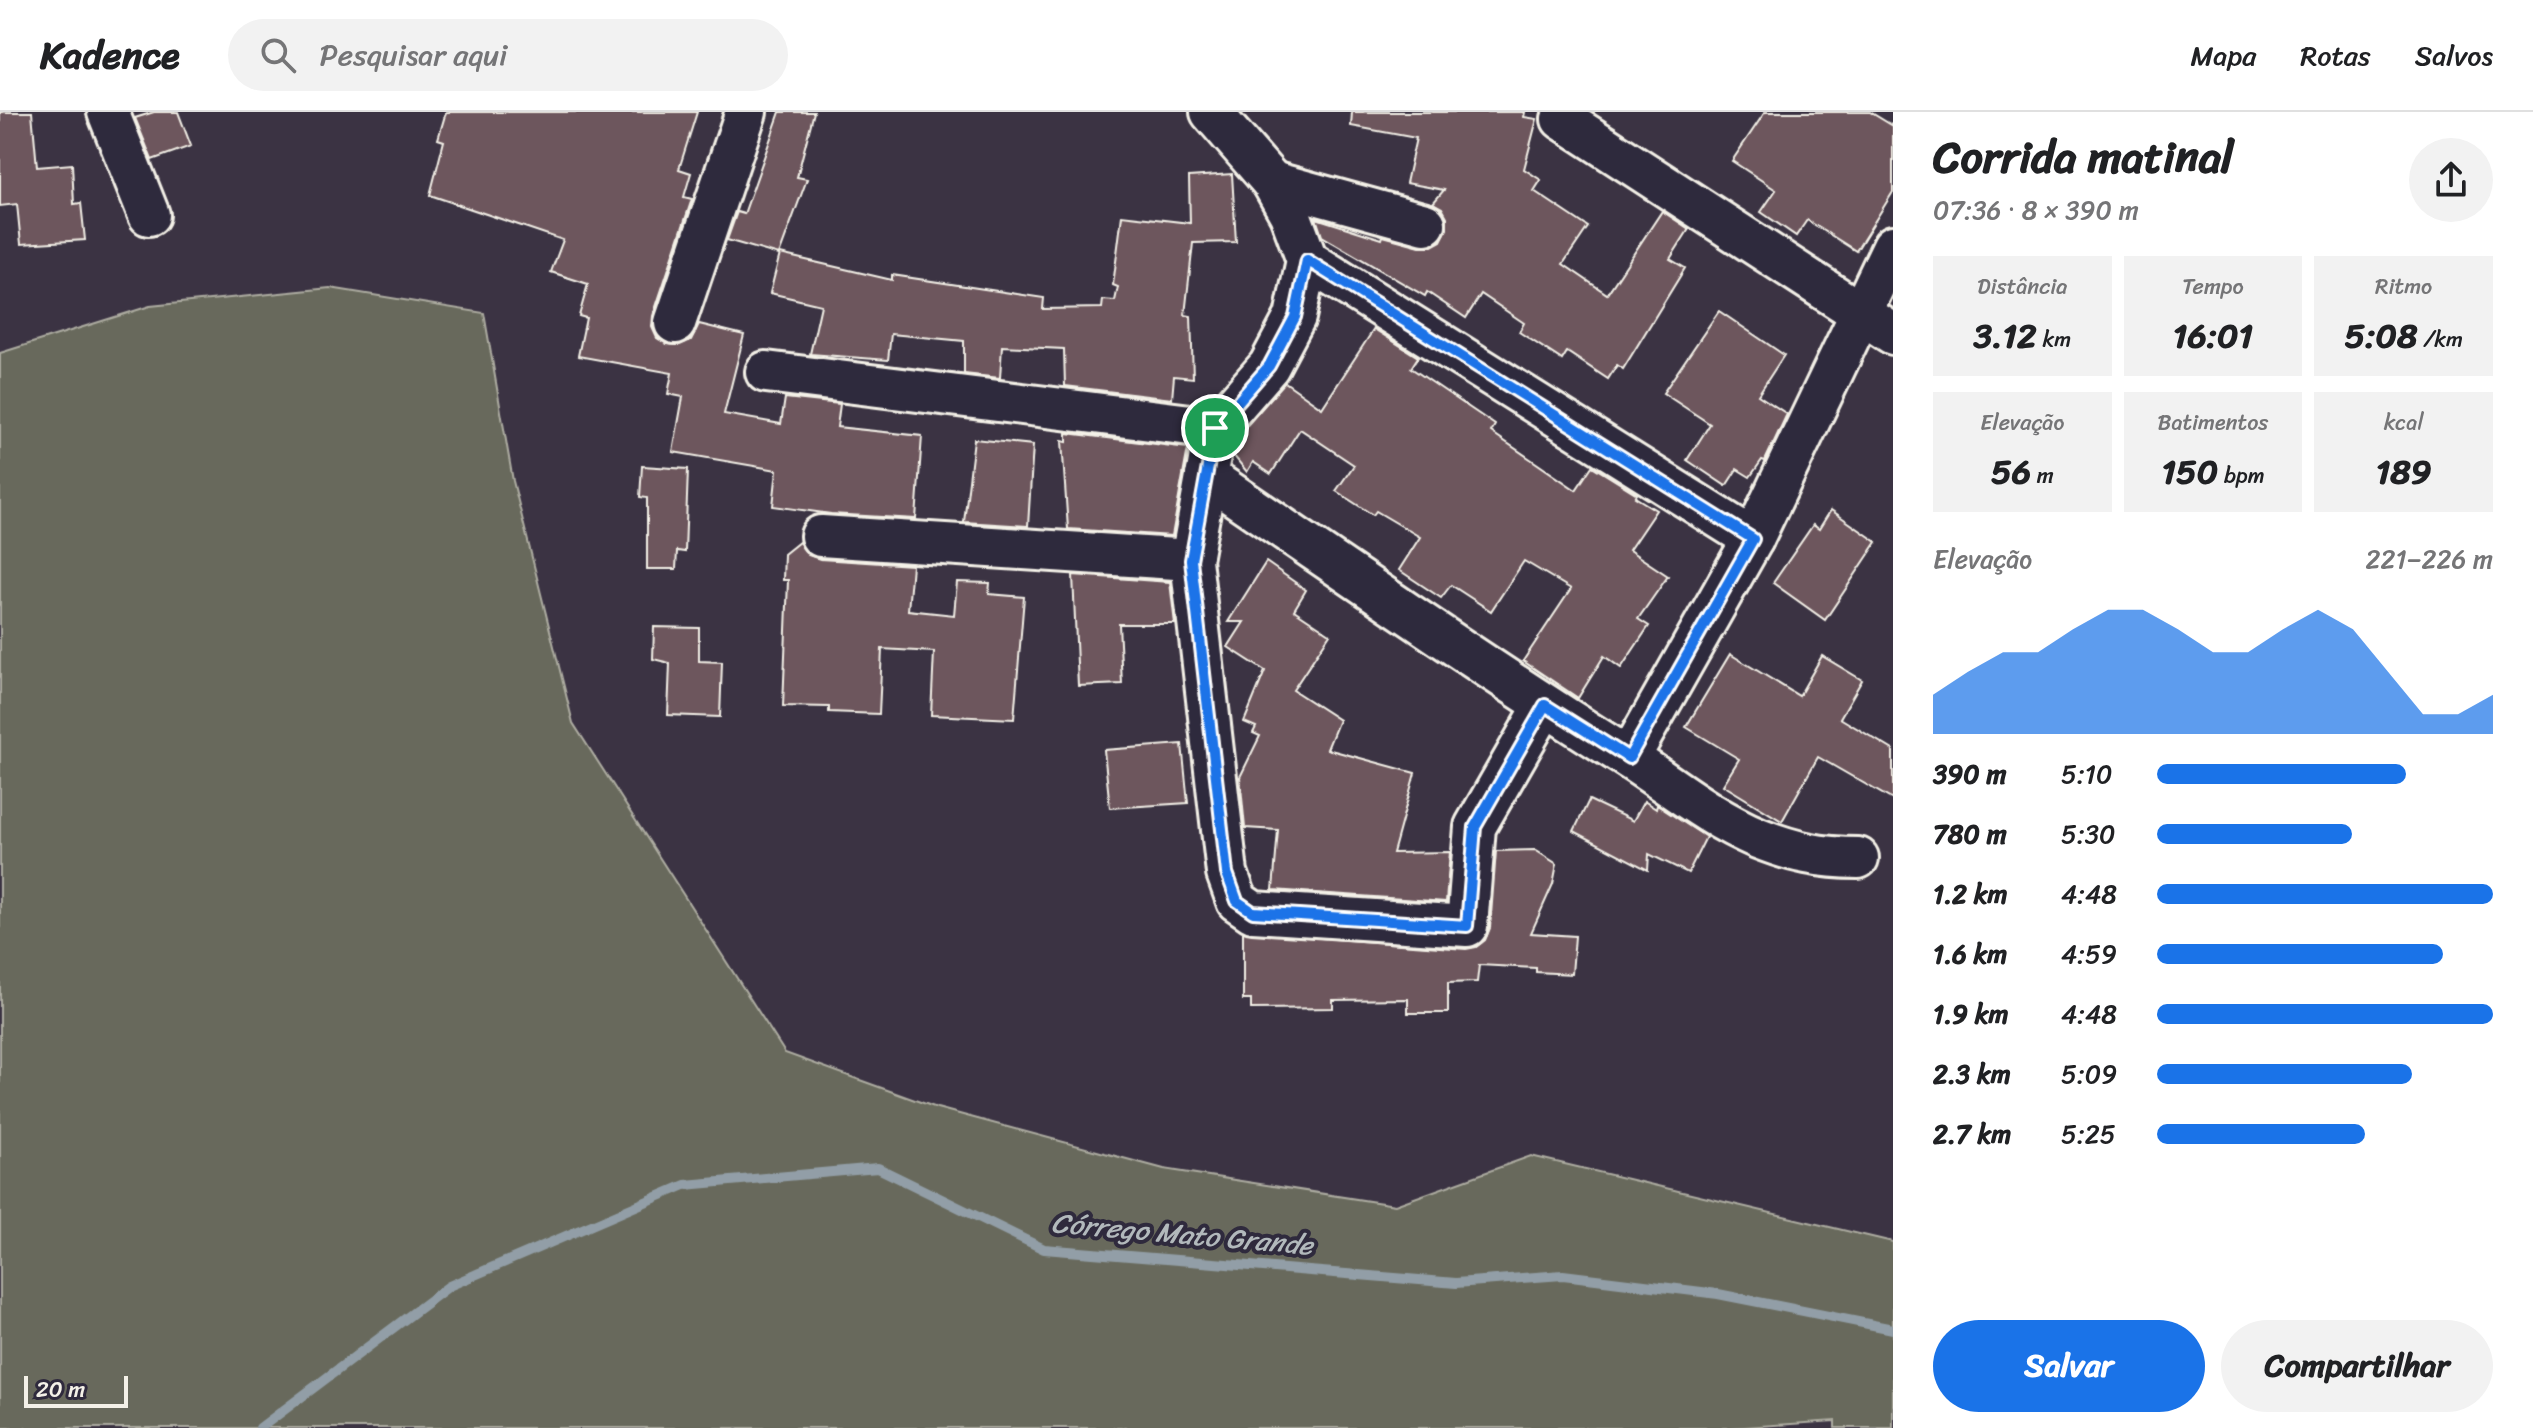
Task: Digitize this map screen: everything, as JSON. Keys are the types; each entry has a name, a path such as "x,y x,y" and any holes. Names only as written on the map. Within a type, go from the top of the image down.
{"street":[{"path":"108,112 149,215"},
{"path":"675,323 746,112"},
{"path":"1211,112 1272,182 1290,214 1307,260 1295,317 1269,366 1215,428 1191,560 1227,873 1237,901 1253,912 1467,926 1475,827 1545,705"},
{"path":"1562,119 1877,324"},
{"path":"1272,182 1425,224"},
{"path":"1629,758 1877,324 1893,246"},
{"path":"1307,260 1753,539"},
{"path":"766,372 1215,428"},
{"path":"1206,476 1545,705 1629,758 1701,810 1758,838 1817,858 1858,858"},
{"path":"821,536 1191,560"}],"green space":[{"path":"330,288 484,313 513,481 573,723 785,1053 937,1108 1164,1169 1395,1205 1531,1156 1893,1242 1893,1428 1835,1428 1835,1421 1730,1428 0,1428 0,353 150,306"}],"building":[{"path":"0,112 32,112 37,167 72,164 74,204 81,203 85,240 21,244 17,204 0,206"},
{"path":"154,112 178,112 191,146 152,160 135,118"},
{"path":"446,112 697,112 679,169 691,173 684,197 692,199 653,316 652,327 657,338 667,344 680,345 691,340 699,324 744,335 724,414 781,424 785,398 840,404 837,427 922,436 916,519 831,514 773,506 777,470 673,452 683,397 668,394 672,373 578,356 586,318 579,316 588,284 551,272 563,240 430,195 444,141 438,139"},
{"path":"780,112 814,112 797,177 807,179 779,255 727,240 737,212 744,214"},
{"path":"1352,112 1525,112 1524,117 1537,119 1524,169 1541,180 1534,191 1588,227 1563,264 1607,294 1662,211 1689,229 1670,259 1685,268 1623,369 1617,365 1608,379 1567,352 1562,360 1519,332 1524,323 1481,294 1466,318 1427,292 1425,296 1322,236 1316,218 1382,239 1383,236 1420,246 1432,246 1441,241 1447,229 1447,217 1442,208 1433,203 1444,190 1406,183 1416,138 1351,126"},
{"path":"1765,112 1870,112 1893,126 1893,192 1856,251 1807,220 1796,236 1761,212 1776,190 1732,161"},
{"path":"1232,174 1236,242 1193,243 1185,315 1191,316 1193,378 1174,376 1172,399 1065,386 1064,349 1002,346 1000,378 964,374 964,341 891,334 888,360 810,354 821,305 770,293 780,254 892,280 892,275 1044,298 1043,309 1102,308 1103,300 1115,301 1118,287 1113,285 1122,215 1190,223 1189,177"},
{"path":"1719,311 1784,355 1758,395 1787,414 1765,461 1762,460 1750,477 1737,469 1726,486 1687,460 1710,424 1663,393"},
{"path":"1374,329 1418,357 1411,368 1495,425 1491,432 1576,490 1592,466 1637,494 1635,497 1656,510 1629,550 1668,576 1638,619 1649,626 1621,668 1604,656 1578,698 1523,661 1571,589 1524,561 1491,611 1451,585 1441,598 1399,570 1420,537 1376,511 1373,515 1336,491 1354,465 1300,429 1271,474 1253,462 1247,472 1233,455 1236,438 1285,382 1322,408"},
{"path":"1067,433 1188,448 1172,536 1068,529 1062,441 1067,442"},
{"path":"974,439 1033,445 1028,526 964,522"},
{"path":"642,466 688,469 685,552 677,551 676,569 647,569 647,498 640,497"},
{"path":"1831,510 1877,542 1825,620 1773,583 1813,525 1819,529"},
{"path":"799,542 808,555 820,559 912,565 908,610 954,615 957,582 990,583 989,594 1024,597 1014,719 931,715 934,652 882,649 879,714 829,712 829,707 783,706 788,580 783,580 784,554"},
{"path":"1266,562 1306,590 1294,610 1330,634 1293,690 1339,720 1327,749 1415,773 1393,853 1450,852 1446,902 1273,890 1278,830 1245,828 1240,777 1260,736 1253,733 1256,727 1244,722 1265,671 1228,647 1244,622 1228,622"},
{"path":"1073,575 1170,582 1175,624 1119,624 1122,684 1078,686"},
{"path":"654,627 699,628 699,661 722,662 720,717 668,715 670,663 653,659"},
{"path":"1730,654 1799,696 1822,656 1862,680 1840,718 1893,750 1893,800 1818,757 1782,821 1723,785 1739,759 1686,727"},
{"path":"1182,744 1188,803 1110,808 1104,750"},
{"path":"1589,800 1633,821 1644,801 1656,809 1657,805 1706,837 1688,873 1649,854 1648,870 1574,831"},
{"path":"1535,850 1557,864 1553,884 1531,933 1575,936 1572,974 1536,972 1536,968 1479,965 1477,982 1448,983 1448,1013 1408,1013 1408,999 1333,1000 1333,1008 1251,1009 1251,1000 1243,1000 1243,932 1466,949 1476,947 1485,940 1490,928 1496,851"}],"waterway":[{"name":"Córrego Mato Grande","path":"260,1428 449,1286 685,1185 878,1168 1044,1249 1456,1283 1563,1275 1718,1294 1893,1329"}],"route":[{"path":"1307,260 1753,539 1629,758 1545,705 1475,827 1467,926 1253,912 1237,901 1227,873 1191,560 1215,428 1269,366 1295,317 1307,260"}]}
